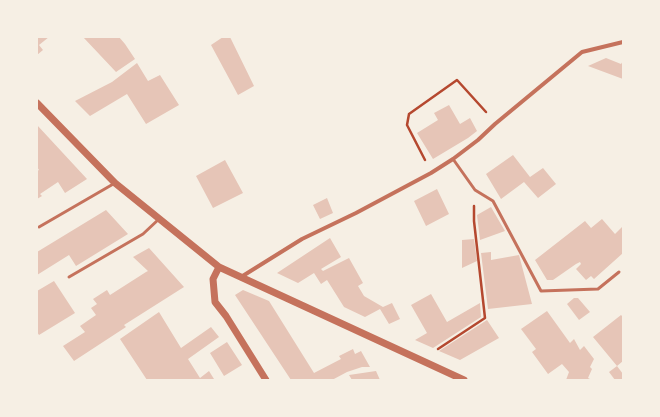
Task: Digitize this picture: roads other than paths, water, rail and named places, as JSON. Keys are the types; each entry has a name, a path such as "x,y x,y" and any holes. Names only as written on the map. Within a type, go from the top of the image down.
{"street":[{"path":"241,277 302,239 356,213 431,173 453,159 478,140 582,52 623,42"},
{"path":"37,104 115,183 219,267 464,380"},
{"path":"219,267 213,279 214,302 226,316 266,380"}],"lane":[{"path":"453,159 475,190 493,201 541,291 598,289 619,272"},
{"path":"39,227 115,183"},
{"path":"69,277 142,234 159,219"}]}
